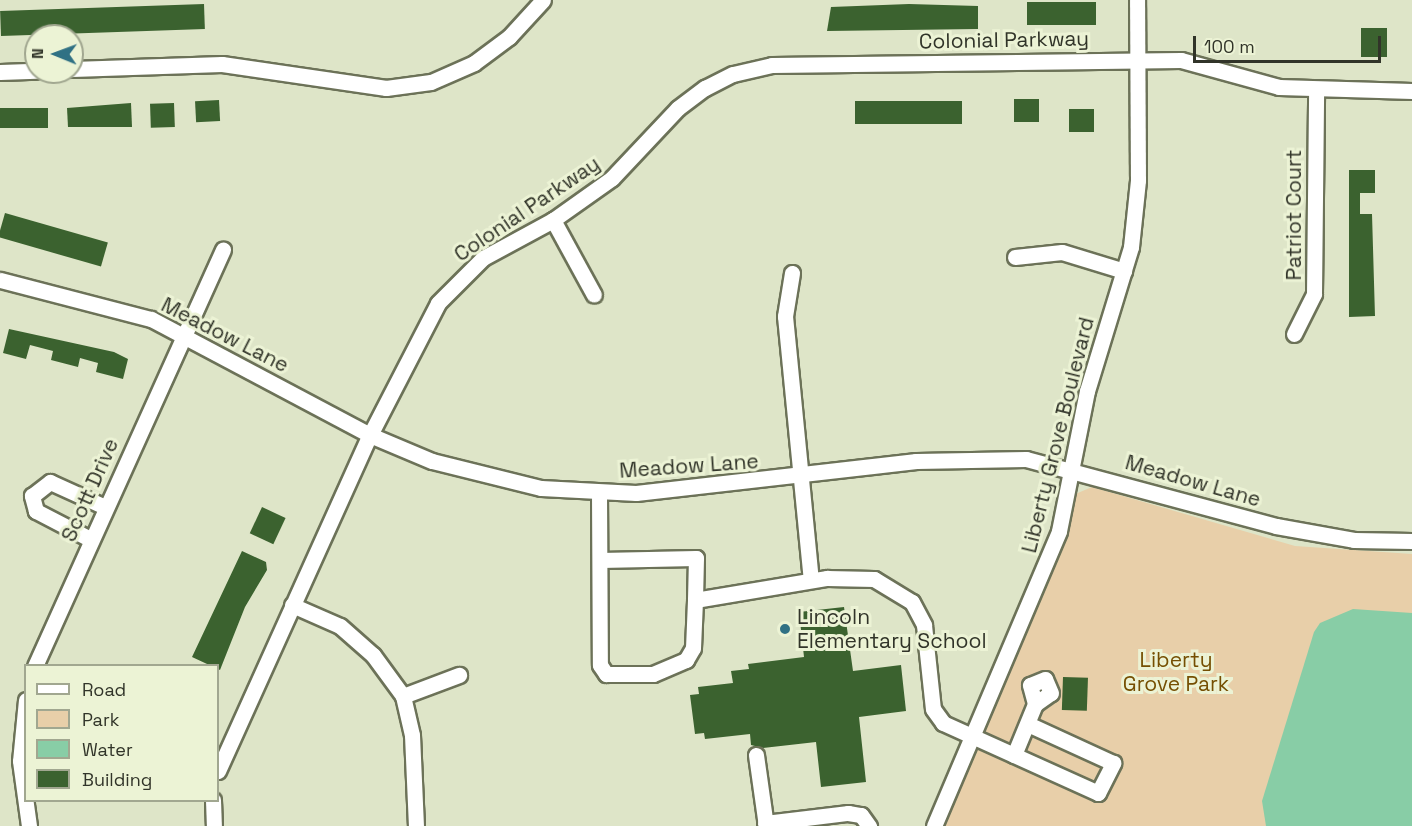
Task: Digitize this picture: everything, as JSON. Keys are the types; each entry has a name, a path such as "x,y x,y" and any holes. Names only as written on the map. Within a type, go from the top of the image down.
{"street":[{"path":"84,69 222,64 386,88 431,82 474,63 509,37 543,0"},
{"name":"Liberty Grove Boulevard","path":"934,826 969,735 1044,573 1096,357 1124,271 1137,219 1137,0"},
{"name":"Colonial Parkway","path":"219,769 292,604 420,332 457,280 483,258 553,220 612,178 678,108 733,74 809,63 1181,60 1251,82 1316,90 1412,92"},
{"path":"0,72 24,71"},
{"name":"Patriot Court","path":"1294,334 1314,294 1316,90"},
{"path":"553,220 594,294"},
{"name":"Scott Drive","path":"36,664 90,539 223,250"},
{"path":"1015,257 1062,252 1124,271"},
{"path":"792,273 785,316 804,477 811,580"},
{"name":"Meadow Lane","path":"0,280 112,307 184,333 370,435 483,475 599,493 804,477 975,457 1071,468 1276,526 1354,540 1412,541"},
{"path":"90,539 36,512 32,495 50,482 105,507"},
{"path":"599,493 600,665 606,674 653,674 686,660 693,648 696,558 600,560"},
{"path":"695,600 811,580 874,579 912,602 924,625 933,709 943,723 1098,793 1113,763 1028,724"},
{"path":"292,604 340,626 373,655 403,696 412,735 416,826"},
{"path":"403,696 459,675"},
{"path":"1014,755 1035,704"},
{"path":"24,720 20,761 24,790"},
{"path":"756,755 765,824 848,813 861,815 869,826"},
{"path":"26,802 29,826"},
{"path":"213,802 214,826"}],"green space":[{"name":"Liberty Grove Park","path":"1092,487 1295,546 1412,554 1412,826 941,826 1059,553 1073,495"}],"water":[{"path":"1353,609 1412,613 1412,826 1266,826 1262,801 1314,632 1320,623"}],"building":[{"path":"1027,2 1096,2 1096,25 1027,25"},
{"path":"204,4 205,29 84,33 84,24 24,24 24,35 1,36 0,11"},
{"path":"909,4 978,6 978,29 827,31 831,7"},
{"path":"1361,28 1387,28 1387,57 1361,57"},
{"path":"1014,99 1039,99 1039,122 1014,122"},
{"path":"219,100 220,121 196,122 195,101"},
{"path":"855,101 962,101 962,124 855,124"},
{"path":"131,103 132,127 68,127 67,108"},
{"path":"174,103 175,127 151,128 150,104"},
{"path":"0,108 48,108 48,128 0,128"},
{"path":"1069,109 1094,109 1094,132 1069,132"},
{"path":"1349,170 1375,170 1375,193 1360,193 1360,214 1372,214 1375,316 1349,317"},
{"path":"5,213 108,242 101,267 0,238"},
{"path":"9,329 114,352 128,359 123,379 96,372 98,363 80,358 78,367 51,360 53,351 30,345 26,359 3,353"},
{"path":"262,507 286,518 273,544 250,533"},
{"path":"242,551 266,562 267,570 245,607 220,670 219,664 207,664 192,657"},
{"path":"844,607 853,671 901,665 906,711 859,717 866,782 821,787 816,742 763,748 751,745 750,734 705,739 704,733 695,734 690,695 699,694 698,687 733,683 731,671 749,669 748,664 804,657 799,612"},
{"path":"1063,677 1088,678 1087,711 1062,710"}],"place":[{"name":"Lincoln Elementary School","path":"785,629"}]}
